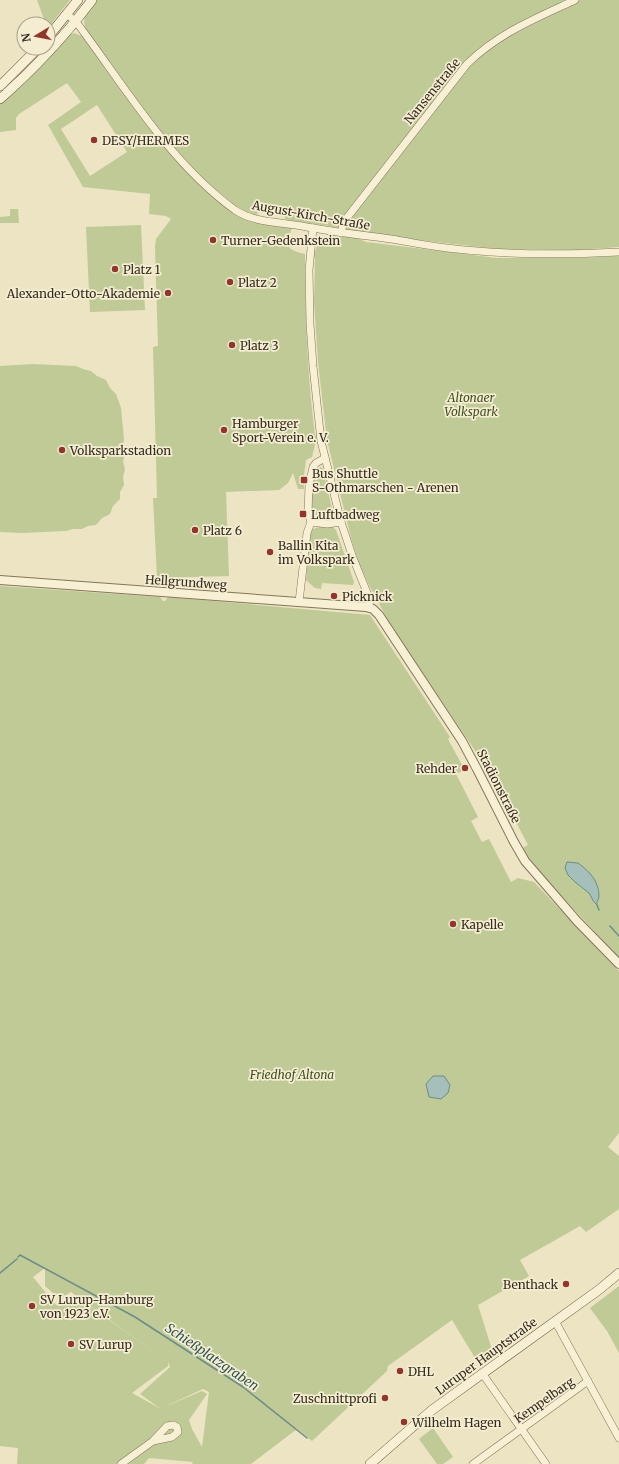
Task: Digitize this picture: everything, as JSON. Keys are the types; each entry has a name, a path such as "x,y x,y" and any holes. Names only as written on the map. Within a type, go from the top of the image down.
{"main road":[{"path":"56,28 78,0"},
{"path":"0,99 40,60 92,0"},
{"path":"0,86 30,56"},
{"name":"Luruper Hauptstraße","path":"370,1464 418,1421 482,1373 600,1289 619,1273"}],"street":[{"name":"Nansenstraße","path":"341,233 346,219 467,64 498,38 575,0"},
{"name":"August-Kirch-Straße","path":"67,14 75,21 164,140 196,175 235,210 255,219 448,248 498,252 578,254 619,252"},
{"path":"313,228 309,270 310,324 317,410 325,458 341,522 353,558 370,599 370,608"},
{"path":"299,602 307,533 311,522 308,510 311,476 316,463 325,458"},
{"path":"311,522 327,524 341,522"},
{"name":"Hellgrundweg","path":"0,580 370,608"},
{"name":"Stadionstraße","path":"370,608 379,615 462,741 525,861 577,921 619,964"},
{"path":"555,1321 619,1438"},
{"path":"482,1373 546,1464"},
{"name":"Kempelbarg","path":"473,1464 588,1381"},
{"path":"121,1464 154,1441"}],"green space":[{"path":"37,0 70,0 56,18 56,16 43,16"},
{"path":"96,0 619,0 619,247 578,250 498,249 365,234 329,226 287,220 282,215 258,212 257,215 251,214 241,209 205,181 168,141 140,105 87,31 84,18 87,11"},
{"name":"Hamburger Sport-Verein e. V.","path":"74,33 82,36 153,131 237,214 256,222 292,228 288,239 289,246 294,251 305,254 308,362 314,427 315,435 317,436 312,457 306,460 304,489 298,489 293,473 288,483 279,490 226,492 229,576 157,578 153,498 157,498 153,347 158,346 155,247 156,239 171,219 166,216 149,214 150,194 83,187 48,125 81,102 67,83 19,114 16,118 16,130 0,132 0,104 48,56 56,56 56,48 68,36","holes":["97,105 127,152 90,176 61,129"]},
{"path":"10,209 18,209 19,223 0,223 0,217 10,216"},
{"name":"Platz 1","path":"141,225 145,310 90,312 86,227"},
{"name":"Altonaer Volkspark","path":"333,235 357,238 366,242 497,258 579,258 619,256 619,958 534,866 522,848 528,845 492,776 390,624 360,566 351,538 327,440 318,362 314,302 314,255 320,242 325,237"},
{"name":"Volksparkstadion","path":"32,364 76,366 91,371 97,376 106,380 110,388 116,394 121,408 124,439 124,485 120,492 120,499 113,506 110,514 102,518 96,525 66,531 22,533 0,532 0,366"},
{"path":"321,467 323,469 332,509 335,514 326,521 317,520 312,514 311,510 313,479 316,470"},
{"path":"318,527 333,527 336,530 354,582 353,585 322,583 321,589 315,588 306,580 310,532"},
{"name":"Friedhof Altona","path":"0,586 160,597 163,601 165,601 168,597 370,615 450,737 448,739 462,765 460,767 462,771 456,774 478,817 471,821 482,842 489,839 511,882 518,878 534,882 619,971 619,1133 608,1147 619,1156 619,1209 586,1232 580,1226 520,1260 529,1276 478,1305 493,1353 478,1363 452,1320 388,1366 387,1371 312,1441 297,1429 251,1464 192,1464 193,1462 149,1458 144,1464 17,1464 18,1448 0,1446","holes":["45,1268 45,1286 60,1299 71,1292 167,1361 77,1297 73,1296 56,1305 33,1277","168,1362 170,1367 140,1394 161,1409 132,1393 168,1366","203,1389 209,1392 202,1447 192,1429 189,1420 207,1394 202,1391 162,1408"]},
{"path":"619,1286 619,1353 607,1331 590,1308"},
{"path":"433,1428 453,1457 443,1464 437,1464 419,1439"}],"water":[{"path":"567,862 578,863 593,877 599,891 597,905 589,893 568,875 565,868"},
{"path":"433,1076 444,1076 450,1085 448,1093 441,1099 429,1097 426,1084"}],"waterway":[{"path":"597,905 599,910"},
{"path":"610,926 619,936"},
{"name":"Schießplatzgraben","path":"18,1257 20,1255 135,1317 243,1387 307,1438"},
{"name":"Schießplatzgraben","path":"0,1273 17,1259"}],"place":[{"name":"DESY/HERMES","path":"94,140"},
{"name":"Turner-Gedenkstein","path":"213,240"},
{"name":"Platz 1","path":"115,269"},
{"name":"Platz 2","path":"230,282"},
{"name":"Alexander-Otto-Akademie","path":"168,293"},
{"name":"Platz 3","path":"232,345"},
{"name":"Hamburger Sport-Verein e. V.","path":"224,430"},
{"name":"Volksparkstadion","path":"62,450"},
{"name":"Bus Shuttle S-Othmarschen - Arenen","path":"304,480"},
{"name":"Luftbadweg","path":"303,514"},
{"name":"Platz 6","path":"195,530"},
{"name":"Ballin Kita im Volkspark","path":"270,552"},
{"name":"Picknick","path":"334,596"},
{"name":"Rehder","path":"465,768"},
{"name":"Kapelle","path":"453,924"},
{"name":"Benthack","path":"566,1284"},
{"name":"SV Lurup-Hamburg von 1923 e.V.","path":"32,1306"},
{"name":"SV Lurup","path":"71,1344"},
{"name":"DHL","path":"400,1371"},
{"name":"Zuschnittprofi","path":"385,1398"},
{"name":"Wilhelm Hagen","path":"404,1422"}]}
